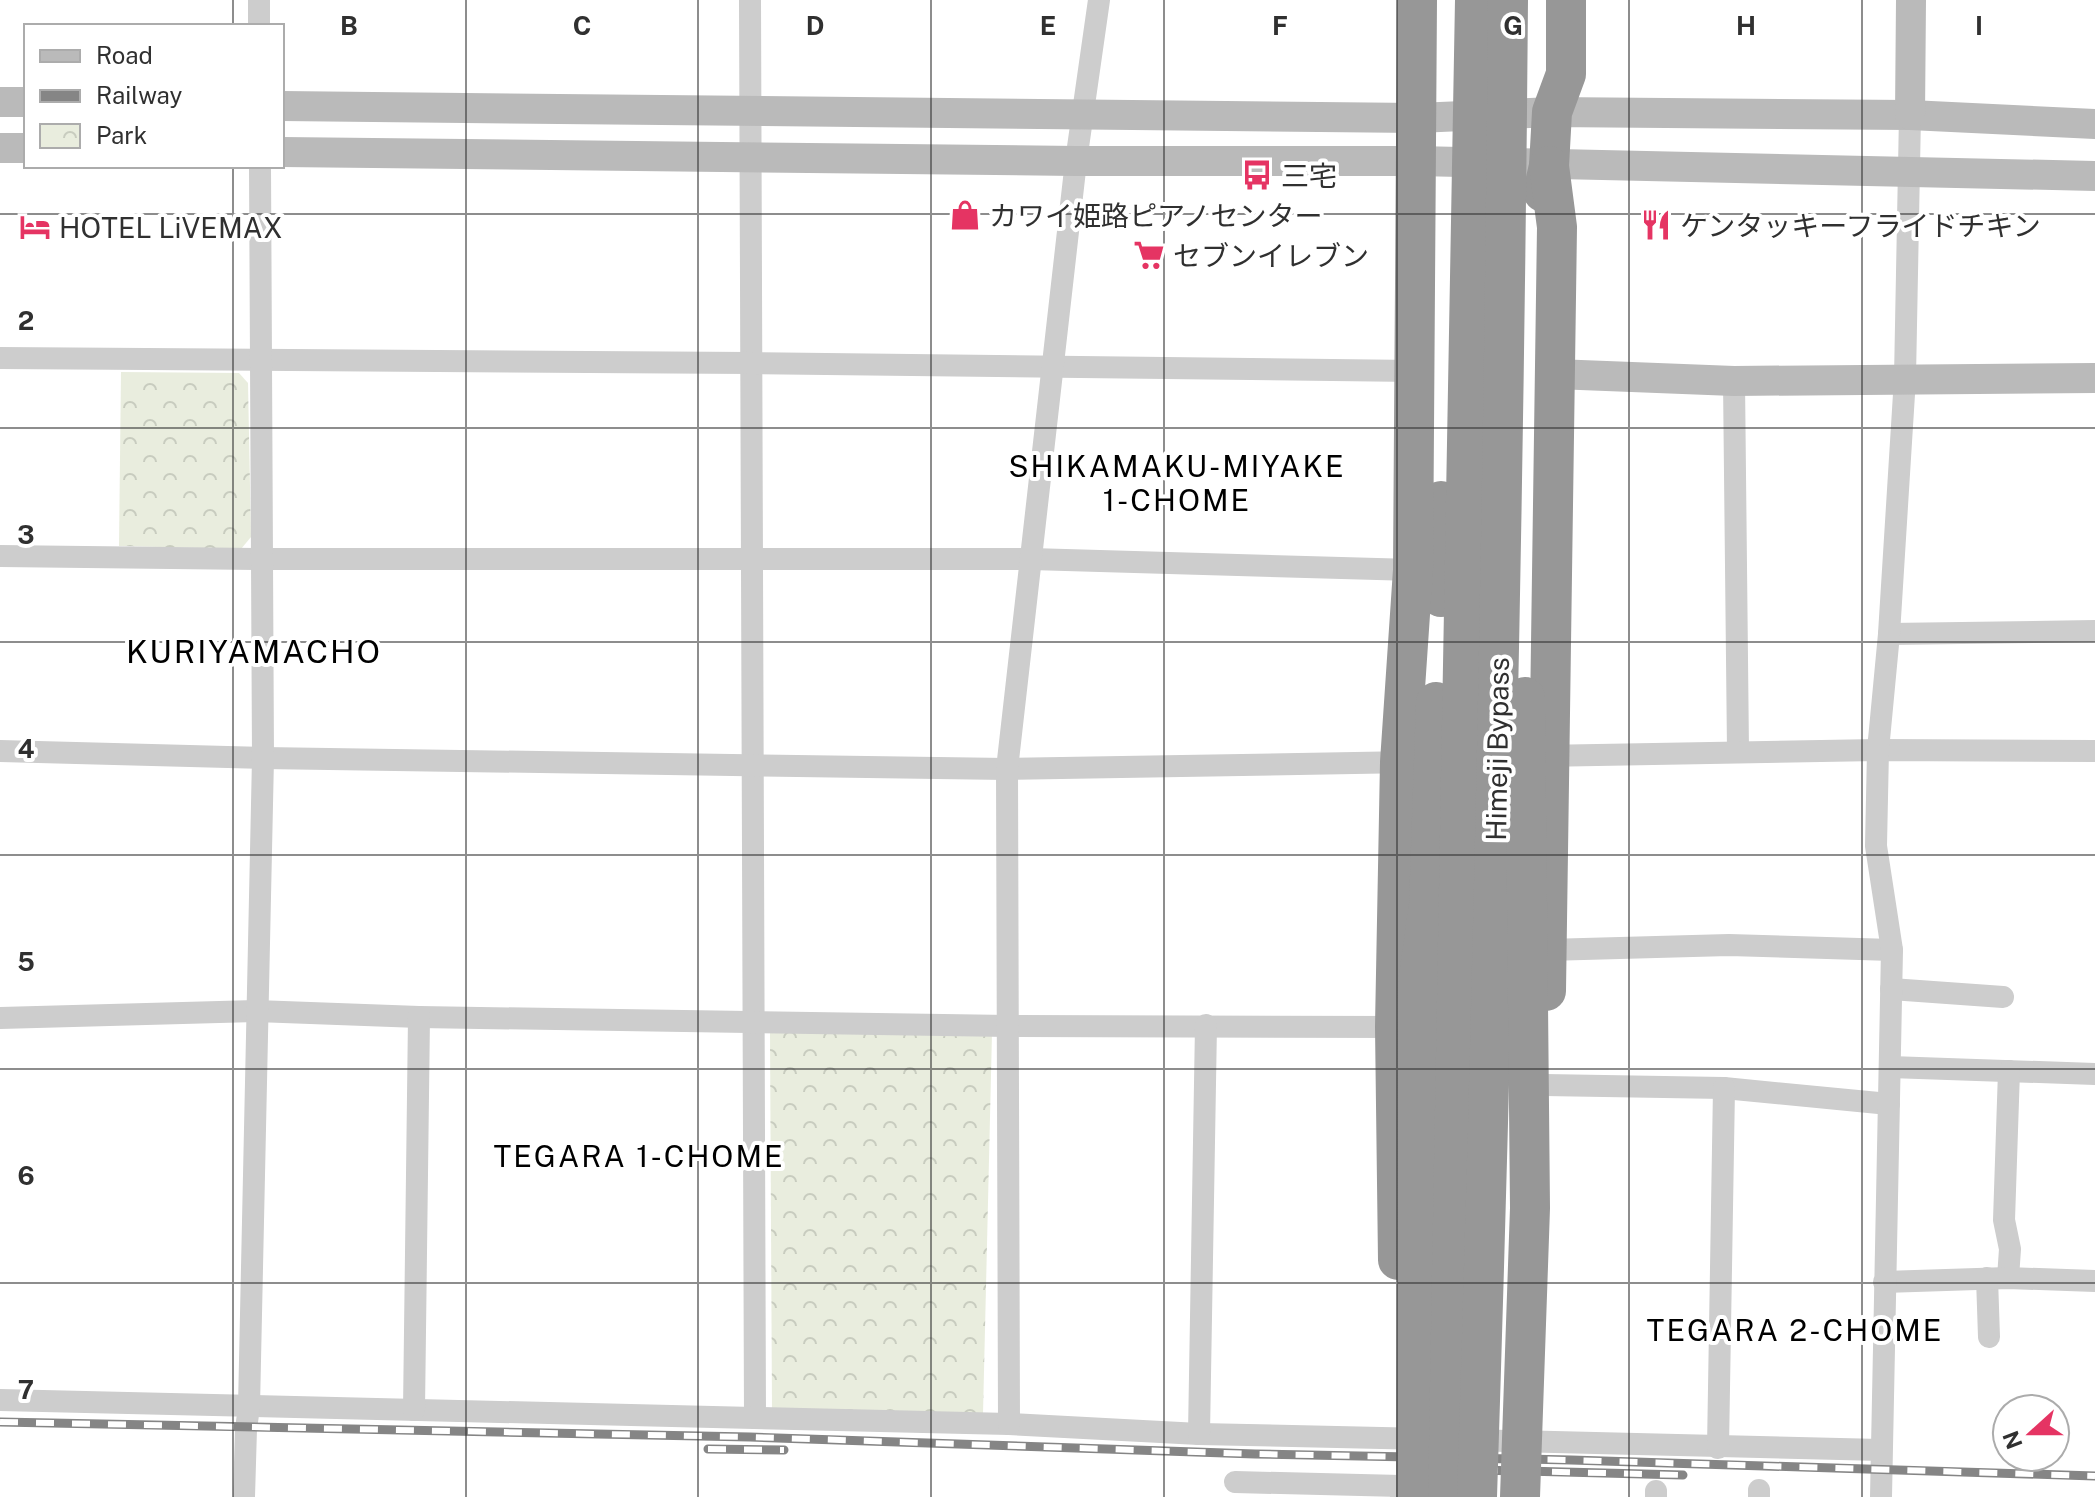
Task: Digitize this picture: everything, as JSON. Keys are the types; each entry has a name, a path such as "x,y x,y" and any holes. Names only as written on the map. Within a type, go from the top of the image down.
{"highway":[{"path":"1400,1438 1395,1027 1400,762 1413,570 1417,0"},
{"path":"1417,118 1444,0"},
{"name":"Himeji Bypass","path":"1475,0 1465,1422 1477,1497"},
{"name":"Himeji Bypass","path":"1448,1497 1465,1422 1505,342 1508,0"},
{"path":"1540,0 1542,78 1552,112"},
{"path":"1520,1497 1530,1208 1524,743 1534,229 1549,166 1552,112 1566,74 1566,0"},
{"path":"1417,161 1442,233 1441,597 1429,905 1434,988 1433,1196 1437,1382 1465,1422 1500,1375 1511,1203 1515,1023 1527,916"},
{"path":"1536,1443 1547,950 1557,227 1549,166"},
{"path":"1406,1493 1418,983 1429,905"}],"street":[{"path":"259,0 259,24"},
{"path":"750,0 755,1418"},
{"path":"1009,1424 1007,769 1076,161 1099,0"},
{"path":"1881,1497 1892,950 1876,846 1878,750 1889,634 1905,378 1911,0"},
{"path":"0,102 24,102"},
{"path":"284,106 1417,118 1552,112 1910,115 2095,124"},
{"path":"0,148 24,148"},
{"path":"284,152 1076,161 1417,161 2095,176"},
{"path":"244,1497 249,1407 263,758 260,168"},
{"path":"0,358 1415,371"},
{"path":"1555,374 1734,381 2095,378"},
{"path":"1734,381 1738,751"},
{"path":"0,556 1031,559 1413,570"},
{"path":"1889,634 2095,631"},
{"path":"0,751 1007,769 1400,762 1738,751 2095,751"},
{"path":"1547,950 1729,945 1892,950"},
{"path":"1891,989 2003,997"},
{"path":"0,1018 256,1011 419,1017 1009,1026 1545,1029"},
{"path":"414,1410 419,1017"},
{"path":"1199,1434 1206,1025"},
{"path":"1890,1067 2095,1074"},
{"path":"1989,1337 1997,1278 2010,1249 2004,1220 2009,1071"},
{"path":"1544,1085 1724,1088 1889,1104"},
{"path":"1718,1448 1724,1088"},
{"path":"1884,1282 1997,1278 2095,1281"},
{"path":"0,1400 1009,1424 1199,1434 1881,1450"},
{"path":"1235,1482 1406,1493 1533,1489 1533,1497"}],"green space":[{"path":"121,372 239,373 248,383 251,537 241,549 119,546"},
{"path":"770,1032 992,1033 983,1414 772,1412"}],"railway":[{"path":"0,1422 750,1437 2095,1476"},
{"path":"708,1449 784,1450"},
{"path":"1480,1470 1683,1475"}],"place":[{"name":"三宅","path":"1257,175"},
{"name":"カワイ姫路ピアノセンター","path":"965,215"},
{"name":"ケンタッキーフライドチキン","path":"1656,225"},
{"name":"HOTEL LiVEMAX","path":"35,227"},
{"name":"セブンイレブン","path":"1149,255"}],"district":[{"name":"SHIKAMAKU-MIYAKE 1-CHOME","path":"1177,483"},
{"name":"KURIYAMACHO","path":"254,651"},
{"name":"TEGARA 1-CHOME","path":"639,1156"},
{"name":"TEGARA 2-CHOME","path":"1795,1330"}]}
